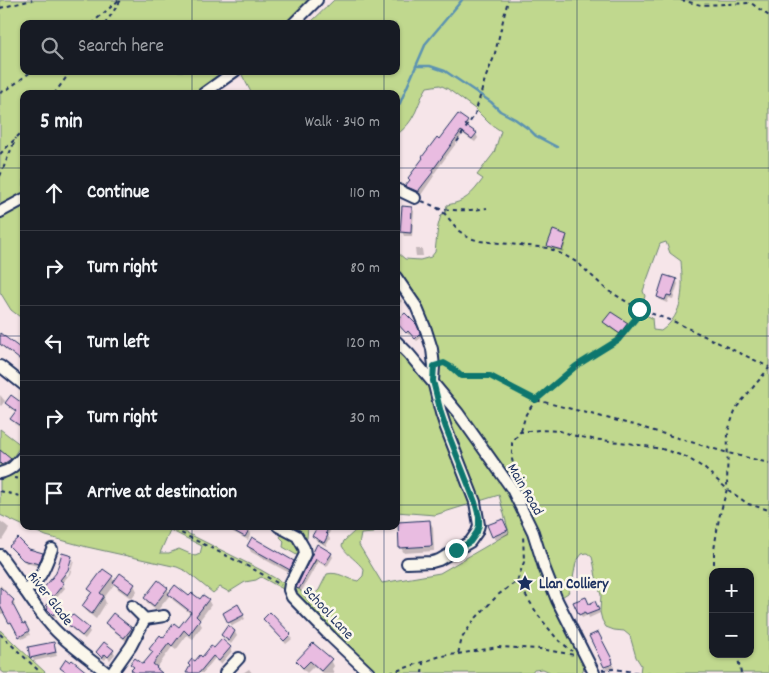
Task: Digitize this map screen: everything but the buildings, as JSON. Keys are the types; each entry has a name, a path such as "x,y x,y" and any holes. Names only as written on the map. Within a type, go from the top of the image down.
{"street":[{"path":"297,20 317,0"},
{"path":"209,90 229,75"},
{"path":"400,191 415,198"},
{"path":"0,212 20,201"},
{"path":"400,282 416,306 426,330 432,349 433,381 446,428 475,502 479,525 477,532 470,542 439,560 407,563"},
{"name":"Main Road","path":"400,345 433,381 512,488 533,532 557,600 593,672"},
{"path":"0,366 20,382"},
{"path":"0,473 7,472 20,459"},
{"name":"School Lane","path":"286,530 297,536 304,548 302,560 290,584 289,590 294,599 369,673"},
{"path":"25,591 42,575 52,549"},
{"name":"River Glade","path":"0,555 40,612 59,634 107,673"},
{"path":"132,606 146,619"},
{"path":"146,619 164,616"},
{"path":"112,673 131,646 146,619"},
{"path":"225,673 239,658"}],"path":[{"path":"0,8 32,0"},
{"path":"95,20 120,0"},
{"path":"108,20 120,0"},
{"path":"457,142 475,114 485,79 494,57 508,0"},
{"path":"681,0 701,5 751,3 769,16"},
{"path":"0,92 8,89 27,75"},
{"path":"57,90 68,75"},
{"path":"0,154 20,134"},
{"path":"0,176 16,138"},
{"path":"415,198 445,214 459,231 470,238 480,241 548,248 566,256 578,263 607,290 639,309 675,322 769,368 736,408 728,431 727,489 719,518 714,550 714,568"},
{"path":"436,208 459,210 487,208"},
{"path":"518,485 512,459 512,443 520,432 526,414 536,400 576,366 618,340 641,312 639,309"},
{"path":"434,366 444,363 461,376 490,376 536,400 769,463"},
{"path":"520,432 539,430 560,431 584,438 662,449 686,457 704,468 727,489 748,504 769,510"},
{"path":"0,491 20,497"},
{"path":"458,654 462,638 474,620 498,595 517,581 524,562 523,527"},
{"path":"175,530 255,570 289,590"},
{"path":"390,673 441,656 498,647 540,649 576,655 557,639 538,615 517,581"},
{"path":"0,634 41,673"},
{"path":"737,658 741,673"},
{"path":"422,673 423,662"},
{"path":"593,672 614,669 641,673"}],"green space":[{"path":"0,0 315,0 295,20 20,20 20,75 226,75 204,90 20,90 20,199 0,211"},
{"path":"334,0 769,0 769,673 640,673 641,665 636,657 630,636 624,631 606,627 602,620 600,612 601,595 592,557 587,553 582,554 576,562 572,584 568,593 557,600 585,656 582,673 552,673 543,669 534,670 532,673 360,673 292,603 283,589 261,577 245,582 229,592 220,587 213,593 186,571 177,567 87,547 46,536 33,530 170,530 181,530 285,584 300,557 283,547 284,541 280,537 284,530 308,530 307,538 304,543 309,545 310,557 316,560 309,571 303,567 293,585 308,600 319,590 327,574 339,574 358,581 363,576 364,570 342,546 354,530 374,530 374,533 361,534 359,545 382,583 440,573 509,533 499,495 435,515 400,512 400,345 432,380 427,346 400,286 400,255 405,259 420,260 431,257 435,252 441,215 445,213 447,205 459,202 468,196 483,179 477,175 494,153 501,131 489,123 475,109 440,85 427,87 411,120 400,132 400,90 250,90 242,75 400,75 400,20 313,20","holes":["666,242 670,253 681,261 682,290 675,317 661,331 653,330 652,318 631,308 635,304 640,305 643,303 645,296 643,291 660,244","170,530 202,546 200,554 195,556 179,549 169,553 160,553"]},
{"path":"20,207 20,317 11,310 0,292 0,218"},
{"path":"0,429 20,444 9,463 20,472 20,524 0,515"},
{"path":"0,630 46,673 4,673 0,670"}],"waterway":[{"path":"400,103 426,43 462,0"},
{"path":"416,66 430,66 445,71 491,102 500,111 515,119 536,136 557,147"}],"place":[{"name":"Llan Colliery","path":"525,583"}],"route":[{"path":"456,550 470,542 477,532 479,517 441,413 433,381 434,366 444,363 461,376 490,376 536,400 576,366 618,340 641,312 639,309"}]}
